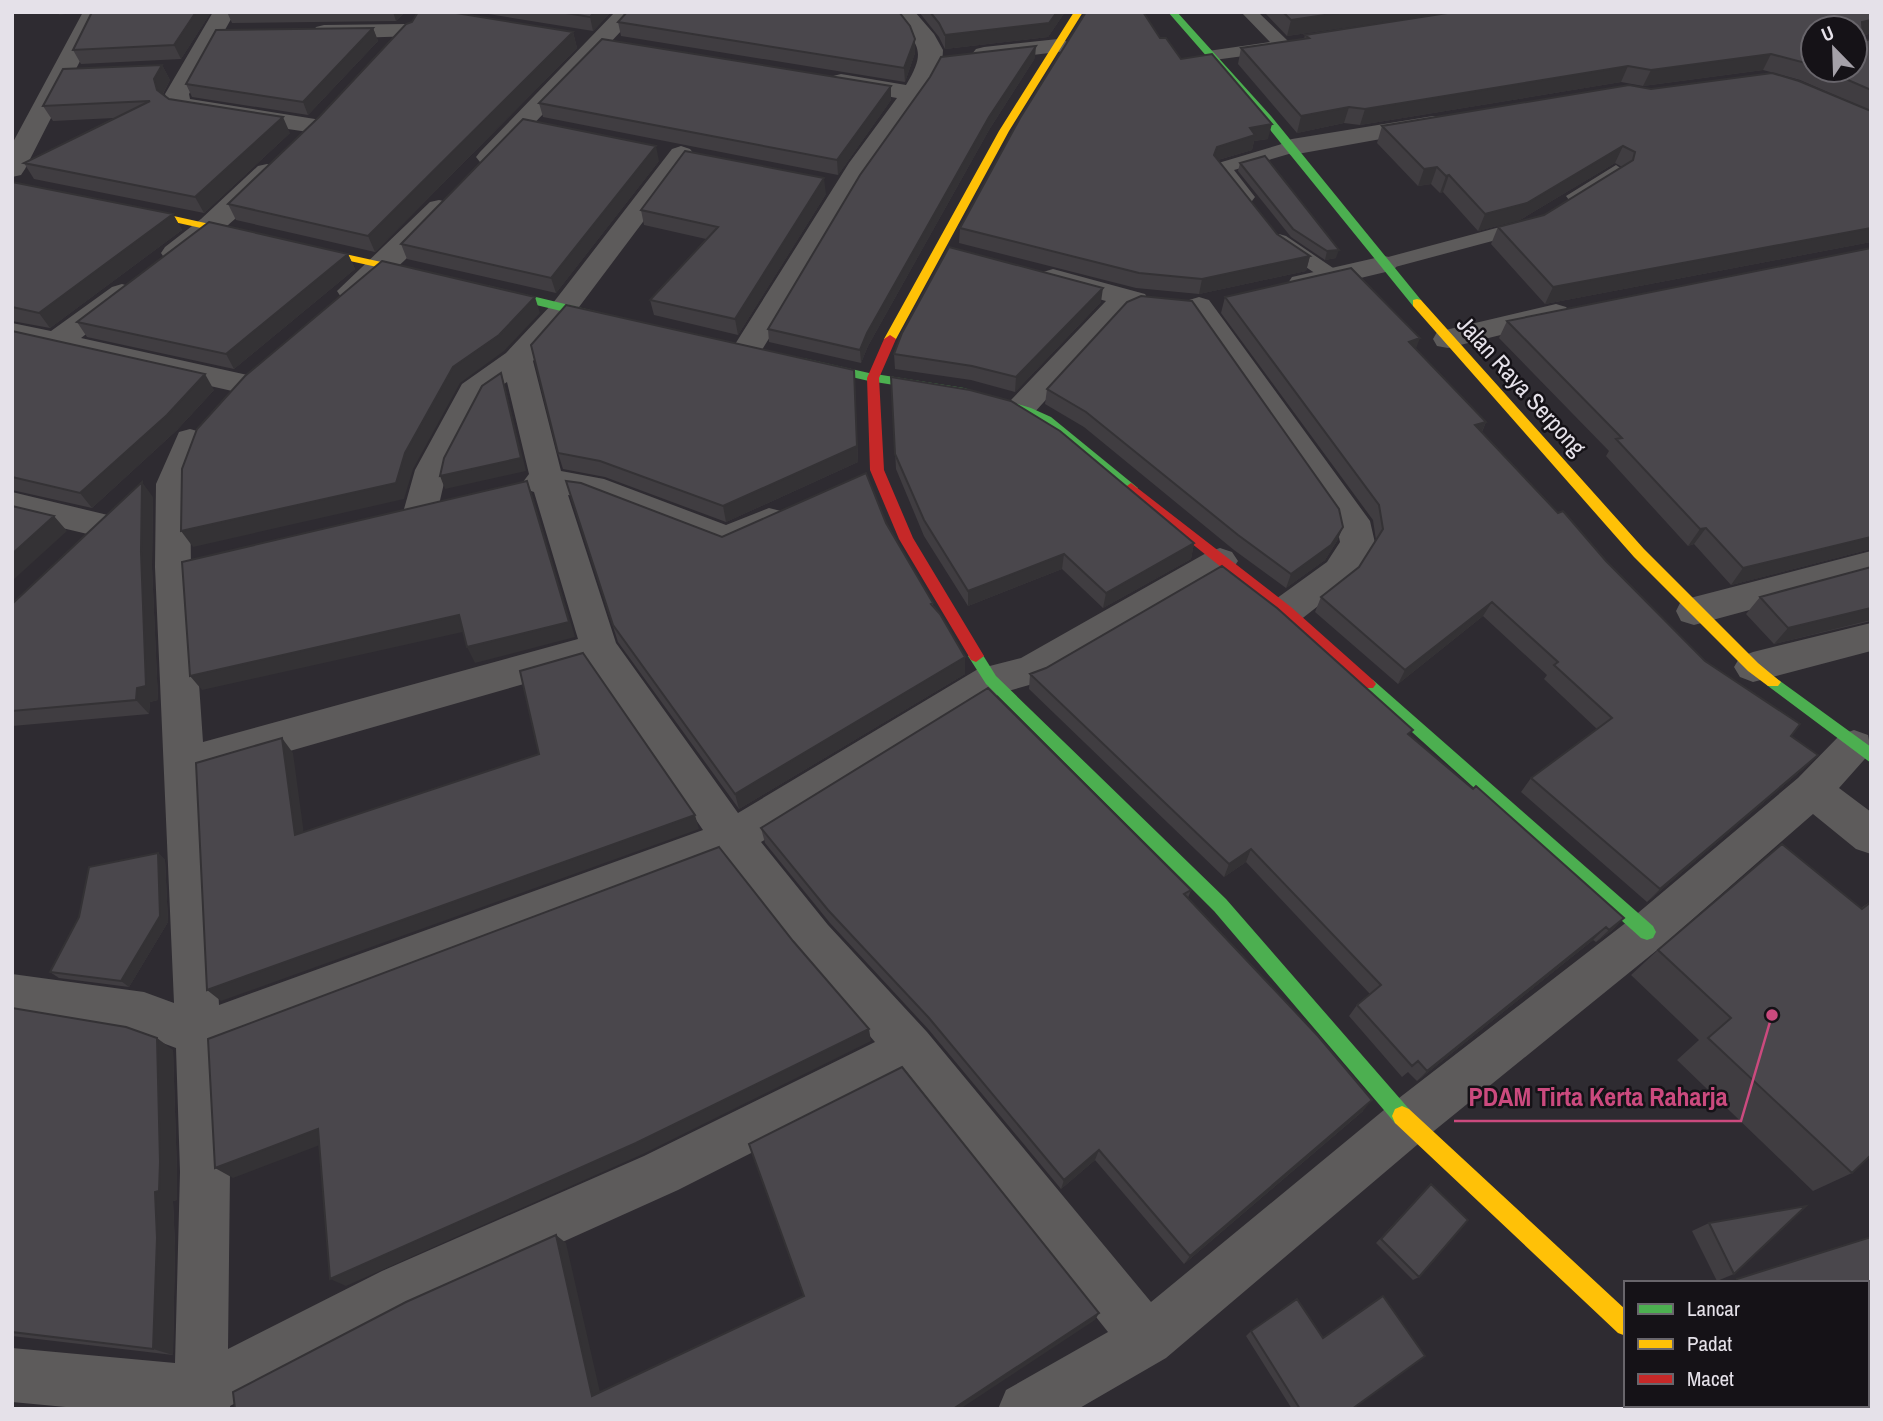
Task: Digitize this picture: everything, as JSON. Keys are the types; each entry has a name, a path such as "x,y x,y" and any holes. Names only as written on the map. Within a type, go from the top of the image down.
{"street":[{"path":"12,169 94,12"},
{"path":"332,306 383,264 628,12"},
{"path":"903,12 928,44 931,55 949,59 1058,46"},
{"path":"1079,12 1004,131 951,251 885,347 873,378 873,424 865,476 991,680 1220,905 1407,1122 1624,1323"},
{"name":"Jalan Raya Serpong","path":"1172,12 1214,55 1292,147 1384,264 1448,339 1694,611 1753,667 1863,751"},
{"path":"296,32 414,21"},
{"path":"379,59 414,21"},
{"path":"241,33 218,22 177,94 179,103 186,107 315,126"},
{"path":"572,38 627,47"},
{"path":"747,349 834,185 879,137 912,93 949,59"},
{"path":"165,70 191,69"},
{"path":"61,75 88,74"},
{"path":"817,78 912,93"},
{"path":"59,340 211,225 333,107"},
{"path":"1292,147 1457,119"},
{"path":"523,123 550,128"},
{"path":"459,500 408,512 473,391 517,360 563,309 681,154"},
{"path":"105,204 211,225 447,280"},
{"path":"1279,288 1384,264"},
{"path":"1030,272 1179,303 1353,521 1358,542 1339,571 1286,611"},
{"path":"473,286 629,323"},
{"path":"1022,407 1113,309 1179,303"},
{"path":"1448,339 1586,307"},
{"path":"12,332 251,374 204,424 71,553"},
{"path":"785,358 873,378 971,393 1022,407 1071,437 1220,561 1286,611 1647,932"},
{"path":"517,360 547,480 599,648 733,838 813,939 911,1048 1147,1339"},
{"path":"202,1400 205,1172 185,764 186,564 173,484 204,424"},
{"path":"509,489 547,480 592,487 727,539 802,504"},
{"path":"12,504 120,506"},
{"path":"12,995 144,1014 199,1035 733,838 991,680 1030,671 1220,561"},
{"path":"1694,611 1871,564"},
{"path":"1753,667 1871,637"},
{"path":"185,764 599,648"},
{"path":"1025,1409 1147,1339 1407,1122 1647,932 1812,790 1863,751"},
{"path":"1812,790 1871,836"},
{"path":"12,1375 202,1400 400,1289 660,1173 911,1048"}],"lane":[{"path":"1214,55 1289,45 1248,12"},
{"path":"1292,147 1222,168 1282,243 1332,276"},
{"path":"1384,264 1528,226 1616,171"}],"building":[{"path":"92,12 196,12 174,45 73,50"},
{"path":"418,12 450,12 573,32 368,236 228,204 319,117 406,24 412,22"},
{"path":"560,12 594,12 590,17"},
{"path":"627,12 899,12 910,26 915,39 904,68 618,22"},
{"path":"930,12 1057,12 1049,23 945,35"},
{"path":"1086,12 1143,12 1160,38 1166,38 1181,59 1212,54 1272,124 1250,128 1255,135 1217,147 1214,155 1277,234 1310,256 1202,279 1139,273 960,228 1020,118"},
{"path":"1283,12 1345,12 1291,20"},
{"path":"1454,12 1871,12 1869,20 1869,14 1799,14 1799,61 1771,54 1651,70 1628,66 1365,109 1349,107 1301,116 1241,48 1309,38 1305,35"},
{"path":"373,28 303,102 186,84 216,30"},
{"path":"602,39 891,86 837,160 539,103"},
{"path":"1871,39 1871,90 1857,84 1869,84"},
{"path":"1036,46 989,117 867,333 860,350 768,329 860,175 930,77 941,57"},
{"path":"162,65 154,79 157,90 169,99 283,117 195,197 24,163 150,101 43,106 63,69"},
{"path":"1772,73 1799,81 1799,84 1806,84 1871,111 1871,228 1553,287 1498,227 1544,215 1633,160 1635,152 1623,146 1527,203 1485,214 1449,175 1446,176 1437,167 1424,169 1382,126 1629,85 1651,89"},
{"path":"523,119 656,146 551,278 401,244"},
{"path":"685,151 824,178 735,319 650,300 718,227 641,210"},
{"path":"1265,156 1339,250 1327,251 1293,229 1240,163"},
{"path":"12,182 173,214 39,313 12,307"},
{"path":"209,222 348,254 226,354 77,322"},
{"path":"949,247 1103,288 1016,377 972,366 894,354 902,333"},
{"path":"1871,248 1871,537 1743,568 1706,528 1700,529 1616,439 1622,438 1507,321"},
{"path":"382,261 535,297 499,335 453,367 405,453 396,483 181,531 182,469 197,429 245,376"},
{"path":"1351,268 1420,338 1409,342 1486,422 1475,425 1558,513 1563,511 1606,561 1705,661 1800,724 1791,736 1818,755 1660,889 1531,778 1612,718 1554,665 1558,662 1492,602 1405,670 1321,597 1359,567 1383,529 1379,505 1225,297"},
{"path":"1141,296 1192,301 1339,509 1343,527 1331,545 1291,574 1238,535 1086,412 1047,389 1127,302"},
{"path":"566,305 854,370 857,446 723,506 600,461 558,453 531,345"},
{"path":"12,331 205,374 167,415 80,493 12,477"},
{"path":"501,373 521,458 440,476 444,458 482,386"},
{"path":"891,377 970,390 1011,401 1060,431 1194,543 1106,593 1064,554 968,591 924,520 895,454"},
{"path":"866,473 886,523 933,603 931,604 940,614 965,657 735,794 613,625 566,481 581,483 722,537"},
{"path":"527,481 569,622 467,647 459,615 190,676 182,562"},
{"path":"142,482 141,552 146,686 137,688 136,700 12,711 12,604"},
{"path":"12,506 54,516 12,554"},
{"path":"1222,566 1277,608 1413,730 1408,734 1473,789 1476,786 1624,918 1609,930 1606,927 1427,1071 1418,1061 1412,1066 1357,1005 1381,985 1251,849 1229,864 1030,674 1046,668"},
{"path":"1871,567 1871,608 1788,628 1760,597"},
{"path":"583,653 695,815 207,990 196,763 282,738 295,835 539,754 520,671"},
{"path":"988,688 1191,890 1184,894 1318,1036 1372,1100 1190,1256 1099,1150 1064,1180 929,1018 828,910 761,828"},
{"path":"1782,844 1862,909 1871,902 1871,1155 1852,1173 1708,1038 1731,1018 1658,950"},
{"path":"719,847 793,941 869,1029 636,1143 330,1279 318,1129 215,1168 208,1039"},
{"path":"158,853 160,916 121,981 50,972 79,917 89,867"},
{"path":"12,1008 126,1027 157,1038 160,1162 159,1191 155,1192 157,1238 153,1349 12,1332"},
{"path":"902,1067 1099,1313 953,1409 235,1409 233,1392 406,1302 556,1235 592,1396 804,1296 749,1144"},
{"path":"1431,1184 1468,1220 1419,1277 1381,1239"},
{"path":"1806,1206 1734,1274 1709,1223"},
{"path":"1871,1237 1871,1334 1869,1281 1737,1279"},
{"path":"1383,1296 1425,1356 1352,1409 1300,1409 1251,1331 1297,1299 1323,1338"}],"traffic: fast":[{"path":"1172,12 1267,118 1417,303"},
{"path":"486,289 615,320"},
{"path":"803,362 869,377 964,392 1026,411 1046,420 1131,488"},
{"path":"976,656 991,680 1220,905 1402,1116"},
{"path":"1773,682 1871,756"},
{"path":"1368,684 1647,932"}],"traffic: slow":[{"path":"890,339 1004,131 1079,12"},
{"path":"124,208 431,276"},
{"path":"1417,303 1639,553 1753,667 1773,682"},
{"path":"1402,1116 1624,1323"}],"traffic: jam":[{"path":"890,339 873,378 877,470 906,539 976,656"},
{"path":"1131,488 1286,611 1368,684"}],"place":[{"name":"PDAM Tirta Kerta Raharja","path":"1772,1015"}]}
